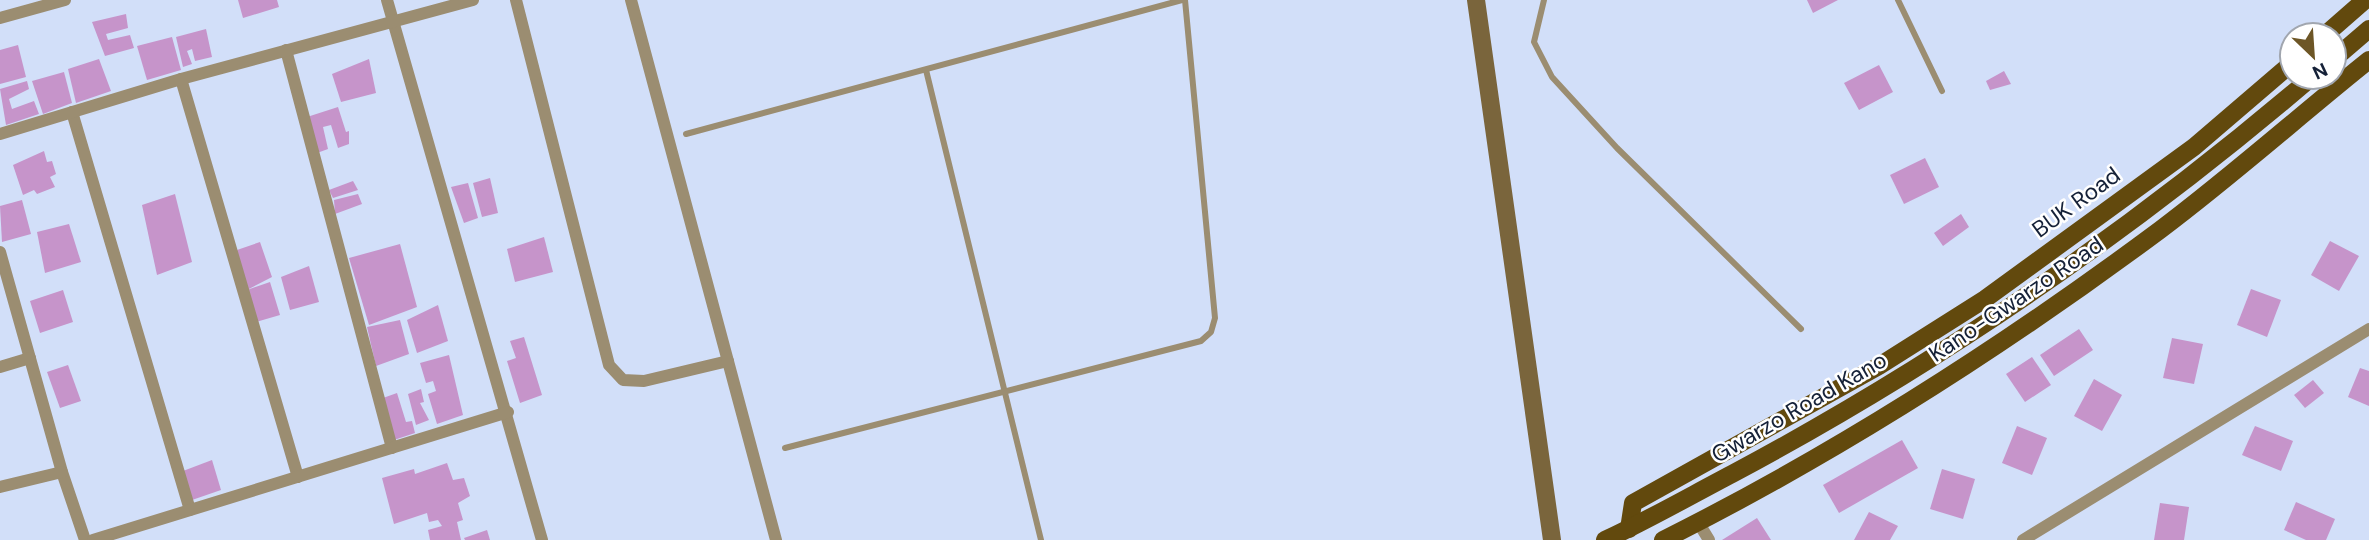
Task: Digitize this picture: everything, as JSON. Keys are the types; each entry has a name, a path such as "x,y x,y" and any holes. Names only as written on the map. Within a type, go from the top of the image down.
{"main road":[{"path":"2342,21 2365,0"},
{"path":"2348,24 2369,29"},
{"path":"2348,47 2369,29"},
{"name":"Kano-Gwarzo Road","path":"1663,540 1832,447 1995,347 2160,230 2246,163 2369,60"},
{"name":"BUK Road","path":"1629,529 1633,503 1879,366 1985,299 2194,147 2278,75"},
{"name":"Gwarzo Road Kano","path":"1605,540 1795,440 1985,325 2134,221 2218,158 2296,91"},
{"path":"2118,201 2134,221"},
{"path":"1879,366 1902,377"}],"street":[{"path":"0,18 36,4 65,0"},
{"path":"387,0 508,412 542,540"},
{"path":"0,134 181,79 473,0"},
{"path":"516,0 608,365 623,380 644,381 728,361"},
{"path":"631,0 776,540"},
{"path":"1476,0 1552,540"},
{"path":"286,50 392,448"},
{"path":"181,79 298,477"},
{"path":"72,112 190,510"},
{"path":"0,252 62,472 85,540"},
{"path":"2023,540 2369,329"},
{"path":"0,367 30,358"},
{"path":"93,540 508,412"},
{"path":"0,487 62,472"},
{"path":"1698,523 1709,540"}],"lane":[{"path":"687,134 1183,0 1215,318 1211,332 1201,341 785,448"},
{"path":"1544,0 1534,42 1552,77 1617,148 1801,329"},
{"path":"1898,0 1942,91"},
{"path":"926,70 1041,540"}],"building":[{"path":"238,0 277,0 279,7 243,18"},
{"path":"1807,0 1838,0 1813,13"},
{"path":"126,14 128,28 106,34 108,40 130,35 134,48 105,56 92,22"},
{"path":"206,29 212,57 195,61 192,49 187,51 192,64 183,67 176,37"},
{"path":"172,37 181,70 147,80 137,46"},
{"path":"18,45 26,77 0,84 0,50"},
{"path":"99,59 111,91 76,103 68,69"},
{"path":"369,59 376,93 341,102 332,74"},
{"path":"1879,65 1893,92 1859,110 1844,83"},
{"path":"2004,71 2011,84 1990,90 1986,81"},
{"path":"64,72 72,103 43,114 32,81"},
{"path":"27,81 29,89 9,99 12,109 34,101 39,114 6,125 0,89"},
{"path":"338,107 346,132 349,131 349,144 338,148 331,125 323,127 328,149 317,153 307,117"},
{"path":"44,151 47,162 52,161 56,174 50,177 55,187 37,194 34,190 23,195 13,165"},
{"path":"1925,158 1939,187 1904,204 1890,175"},
{"path":"490,178 498,213 482,217 473,183"},
{"path":"353,181 358,190 333,198 329,190"},
{"path":"468,183 478,218 464,223 451,187"},
{"path":"175,194 192,262 157,275 142,205"},
{"path":"358,194 362,204 335,214 334,200"},
{"path":"22,200 31,234 2,242 0,206"},
{"path":"1961,214 1969,227 1943,246 1934,233"},
{"path":"69,224 81,262 45,273 37,232"},
{"path":"544,237 553,272 515,282 507,249"},
{"path":"2330,241 2359,256 2339,291 2311,275"},
{"path":"260,242 272,277 247,290 237,250"},
{"path":"400,244 417,307 369,325 349,258"},
{"path":"309,266 319,302 290,310 281,277"},
{"path":"270,282 280,315 256,322 247,290"},
{"path":"2251,289 2281,300 2267,337 2237,325"},
{"path":"63,290 73,322 40,333 30,301"},
{"path":"438,305 448,341 417,353 407,320"},
{"path":"400,320 409,354 376,366 367,327"},
{"path":"2079,329 2093,350 2054,376 2040,355"},
{"path":"524,337 542,395 520,403 507,361 516,358 510,341"},
{"path":"2172,338 2203,344 2194,384 2163,378"},
{"path":"449,355 463,415 437,424 428,394 436,391 433,381 426,383 420,363"},
{"path":"2032,357 2051,385 2025,402 2006,374"},
{"path":"68,365 81,401 60,408 47,372"},
{"path":"2360,368 2369,371 2369,406 2348,397"},
{"path":"2094,379 2122,395 2102,431 2074,416"},
{"path":"2313,380 2324,393 2305,408 2294,395"},
{"path":"421,389 424,402 420,403 429,420 416,425 408,394"},
{"path":"397,393 406,422 412,421 415,433 394,440 383,398"},
{"path":"2017,426 2047,438 2032,475 2002,463"},
{"path":"2255,426 2293,441 2281,471 2242,455"},
{"path":"1902,440 1918,468 1839,513 1823,485"},
{"path":"212,460 221,490 192,500 183,471"},
{"path":"447,463 453,480 464,478 470,496 458,503 463,520 457,522 461,540 430,540 428,530 442,526 438,520 429,522 427,513 394,524 382,478 414,469 415,474"},
{"path":"1942,469 1975,479 1963,519 1930,509"},
{"path":"2296,502 2335,519 2326,540 2306,540 2284,530"},
{"path":"2160,503 2189,507 2184,540 2154,540"},
{"path":"1869,512 1898,526 1890,540 1854,540"},
{"path":"1757,518 1771,540 1722,540"},
{"path":"487,530 490,540 464,538"}]}
